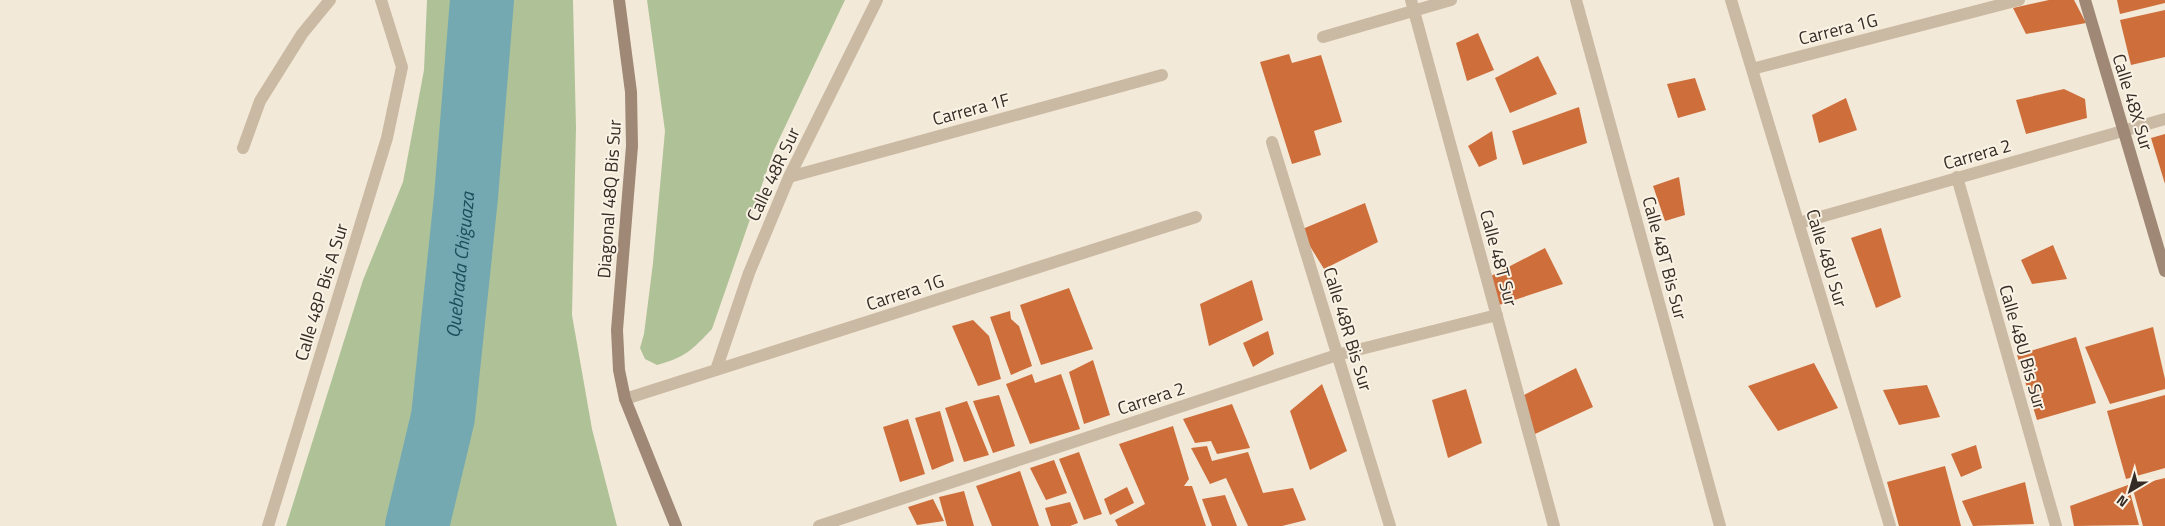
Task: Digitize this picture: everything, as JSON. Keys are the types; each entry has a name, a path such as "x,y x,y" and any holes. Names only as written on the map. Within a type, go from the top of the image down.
{"main road":[{"name":"Diagonal 48Q Bis Sur","path":"619,0 625,36 632,116 632,146 616,330 619,370 625,399"},
{"name":"Calle 48X Sur","path":"2085,0 2165,271"},
{"path":"625,399 676,526"}],"street":[{"path":"244,148 260,101 302,34 330,0"},
{"name":"Calle 48P Bis A Sur","path":"268,526 387,138 402,67 381,0"},
{"name":"Calle 48R Sur","path":"716,370 748,273 789,177 877,0"},
{"path":"1322,37 1412,6 1450,0"},
{"name":"Calle 48T Bis Sur","path":"1576,0 1720,526"},
{"name":"Calle 48U Sur","path":"1731,0 1890,526"},
{"name":"Carrera 1G","path":"1752,69 2019,0"},
{"name":"Calle 48T Sur","path":"1412,6 1554,526"},
{"name":"Carrera 1F","path":"789,177 1162,75"},
{"name":"Carrera 2","path":"1799,223 2165,119"},
{"name":"Calle 48R Bis Sur","path":"1272,142 1390,526"},
{"name":"Calle 48U Bis Sur","path":"1957,178 2056,526"},
{"name":"Carrera 1G","path":"625,399 1196,217"},
{"name":"Carrera 2","path":"820,526 1337,355 1497,315"}],"green space":[{"path":"427,0 573,0 576,128 572,315 592,429 617,526 286,526 363,280 403,182 424,70"},
{"path":"647,0 845,0 774,150 712,329 682,356 657,365 645,359 640,348 644,334 653,263 665,131"}],"building":[{"path":"2049,0 2074,0 2086,23 2026,34 2013,8"},
{"path":"2117,0 2165,0 2165,3 2120,14"},
{"path":"2165,10 2165,57 2131,65 2120,20"},
{"path":"1478,33 1494,70 1467,81 1456,43"},
{"path":"1289,54 1292,63 1321,55 1342,122 1314,131 1321,155 1292,164 1260,62"},
{"path":"1538,56 1557,94 1510,113 1495,78"},
{"path":"1695,78 1706,110 1678,118 1667,84"},
{"path":"2064,89 2085,99 2087,118 2026,134 2016,100"},
{"path":"1846,98 1857,130 1819,143 1812,115"},
{"path":"1579,107 1587,143 1523,165 1512,131"},
{"path":"1492,131 1497,159 1479,167 1468,146"},
{"path":"2165,134 2165,184 2151,138"},
{"path":"1679,177 1685,215 1665,221 1653,186"},
{"path":"1365,203 1378,242 1324,269 1300,230"},
{"path":"1881,228 1901,297 1876,308 1851,238"},
{"path":"2053,245 2067,279 2032,284 2021,260"},
{"path":"1545,248 1563,284 1496,306 1489,277"},
{"path":"1252,280 1263,320 1209,346 1200,304"},
{"path":"1069,288 1093,349 1041,365 1020,305"},
{"path":"1010,311 1011,319 1019,326 1032,366 1011,375 990,317"},
{"path":"973,320 989,336 1001,379 978,386 952,326"},
{"path":"2153,327 2165,379 2165,389 2110,404 2085,347"},
{"path":"1268,331 1274,354 1253,367 1243,343"},
{"path":"2076,337 2096,403 2037,420 2017,355"},
{"path":"1093,360 1110,415 1084,424 1069,372"},
{"path":"1814,363 1838,408 1778,431 1748,386"},
{"path":"1576,368 1593,407 1535,434 1520,397"},
{"path":"1032,374 1035,383 1061,374 1080,429 1030,444 1006,384"},
{"path":"1322,384 1347,451 1310,470 1290,411"},
{"path":"1927,385 1940,417 1899,425 1883,390"},
{"path":"1466,389 1482,443 1448,458 1432,400"},
{"path":"999,395 1015,446 993,453 973,401"},
{"path":"2165,395 2165,468 2126,479 2107,411"},
{"path":"967,401 989,455 964,462 945,408"},
{"path":"1232,404 1250,448 1217,454 1211,441 1195,443 1183,419"},
{"path":"940,411 954,461 932,470 915,418"},
{"path":"908,419 925,474 900,482 883,427"},
{"path":"1173,426 1189,479 1184,486 1192,486 1206,526 1118,526 1115,520 1145,504 1119,444"},
{"path":"1976,445 1982,468 1961,477 1951,454"},
{"path":"1207,446 1212,461 1248,452 1263,493 1293,488 1306,520 1282,526 1248,526 1226,478 1210,484 1191,448"},
{"path":"1079,452 1102,514 1084,520 1059,459"},
{"path":"1054,460 1067,493 1046,500 1030,468"},
{"path":"1945,466 1961,526 1899,526 1887,482"},
{"path":"1020,471 1039,526 992,526 976,486"},
{"path":"2165,478 2165,526 2143,526 2132,486"},
{"path":"2025,482 2034,524 1973,526 1962,501"},
{"path":"2128,485 2139,525 2074,526 2070,506"},
{"path":"1127,487 1134,503 1110,515 1104,499"},
{"path":"964,491 974,526 947,526 939,497"},
{"path":"1225,495 1237,526 1212,526 1202,499"},
{"path":"933,499 944,521 917,525 908,507"},
{"path":"1070,502 1078,523 1070,526 1051,526 1045,508"}],"waterway":[{"name":"Quebrada Chiguaza","path":"417,526 443,417 466,197 482,0"}]}
